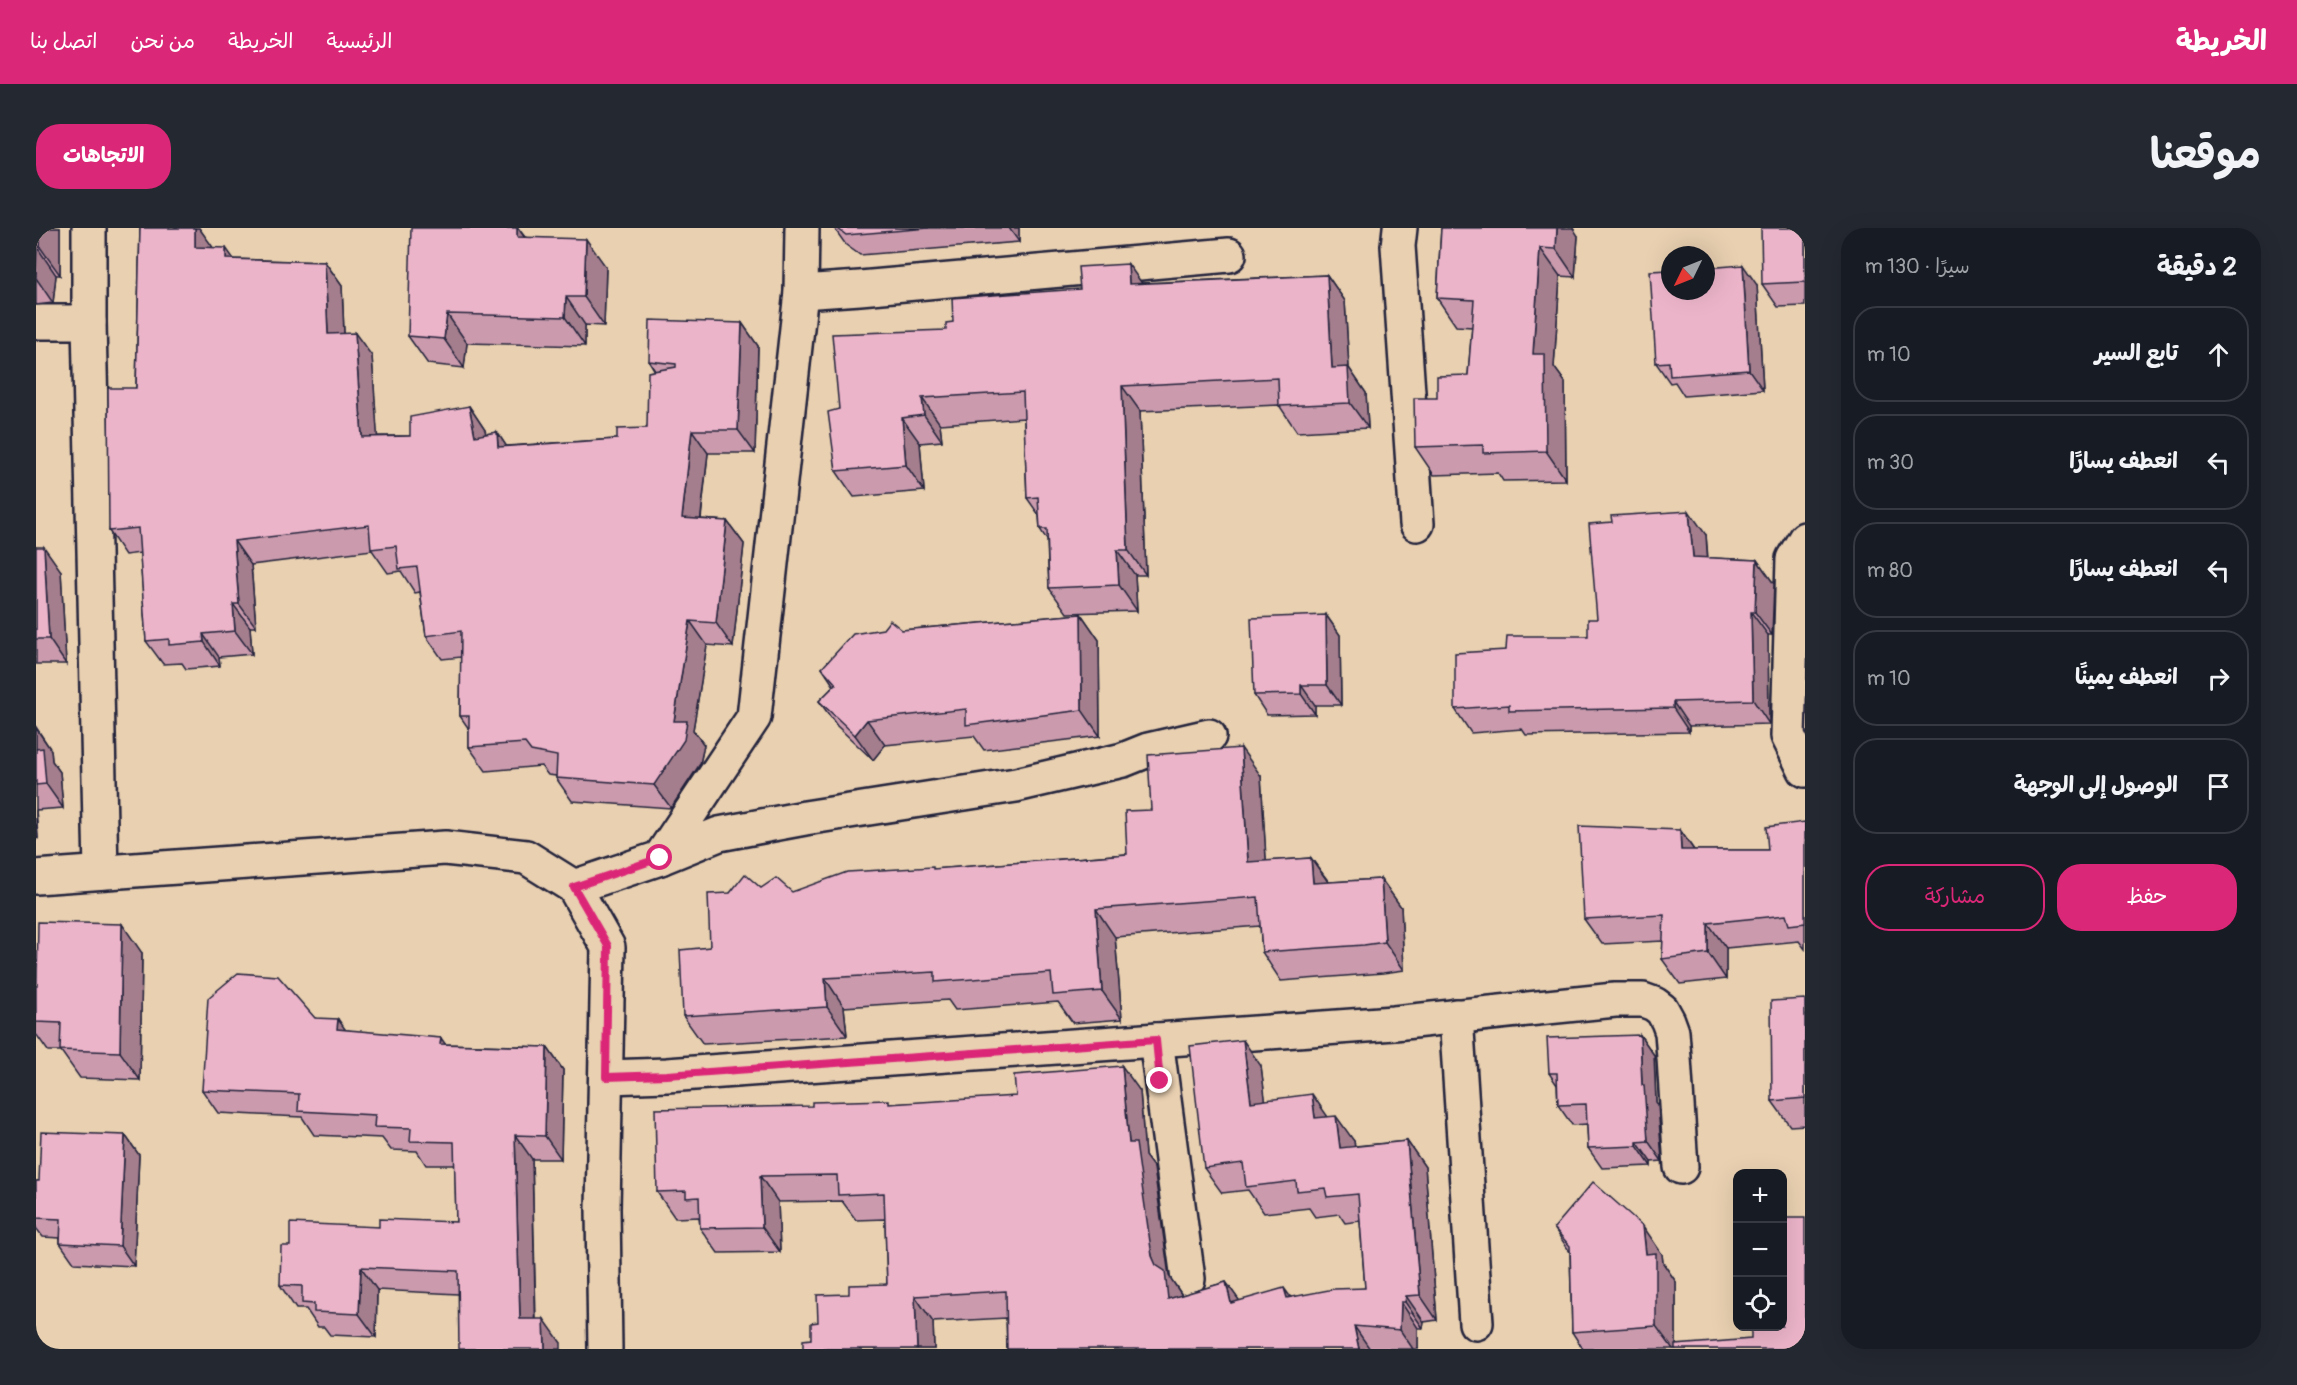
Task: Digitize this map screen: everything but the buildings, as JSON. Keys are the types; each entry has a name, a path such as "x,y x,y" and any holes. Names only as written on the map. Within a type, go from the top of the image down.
{"street":[{"path":"89,228 88,322 101,872"},
{"path":"660,858 754,717 801,291 802,228"},
{"path":"1400,228 1398,246 1417,524"},
{"path":"801,291 860,288 1228,255"},
{"path":"36,321 88,322"},
{"path":"1805,539 1793,559 1788,736 1805,770"},
{"path":"574,887 660,858 719,834 1016,785 1209,736"},
{"path":"36,877 445,848 526,857 574,887 608,946 603,1209 604,1349"},
{"path":"606,1077 667,1075 1394,1023 1615,1000 1643,1000 1662,1010 1671,1032 1681,1167"},
{"path":"1456,1016 1476,1323"},
{"path":"1156,1040 1188,1280"}],"route":[{"path":"660,858 574,887 608,946 606,1077 667,1075 1156,1040 1160,1081"}]}
